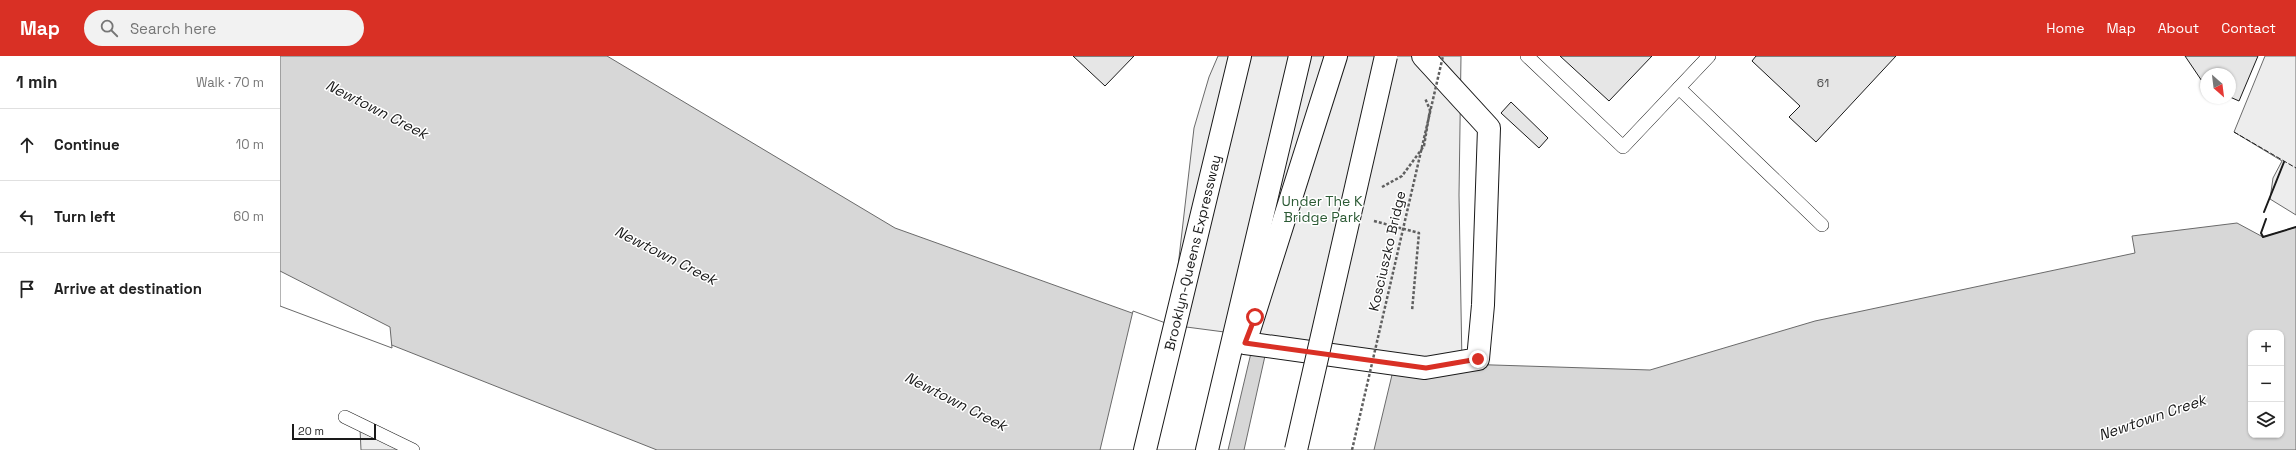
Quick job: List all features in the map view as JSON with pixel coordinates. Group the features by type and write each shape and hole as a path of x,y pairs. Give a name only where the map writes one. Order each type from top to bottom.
{"main road":[{"name":"Brooklyn-Queens Expressway","path":"1145,450 1240,56"},
{"path":"1207,450 1300,56"},
{"path":"1336,56 1245,343 1426,368 1478,359 1483,305 1489,128 1423,56"},
{"path":"1296,450 1386,56"}],"lane":[{"path":"1527,56 1623,146 1709,56"},
{"path":"1679,88 1822,225"},
{"path":"344,417 413,450"}],"path":[{"name":"Kosciuszko Bridge","path":"1352,450 1443,56"},
{"path":"1376,190 1402,176 1424,146 1430,110 1424,96"}],"shaded area":[{"name":"Under The K Bridge Park","path":"1218,56 1461,56 1459,195 1462,364 1171,327 1194,128 1209,77"},
{"path":"2265,56 2296,56 2296,215 2270,199 2273,178 2282,161 2234,132"},
{"path":"360,429 403,450 361,450"}],"water":[{"name":"Newtown Creek","path":"280,56 607,56 895,228 1171,327 1462,364 1650,370 1815,321 2135,253 2132,236 2237,223 2263,237 2296,227 2296,450 657,450 384,342 280,304"}],"pier":[{"path":"280,271 390,327 392,348 280,306"},
{"path":"1133,311 1171,325 1255,336 1228,450 1100,450"},
{"path":"1269,338 1397,354 1374,450 1244,450"}],"building":[{"path":"1073,56 1134,56 1105,86"},
{"path":"1560,56 1652,56 1609,101"},
{"path":"1756,56 1896,56 1816,142 1789,117 1800,106 1752,61"},
{"path":"2185,56 2258,56 2239,101 2236,100 2236,68 2200,68 2200,78"},
{"path":"1511,102 1548,138 1539,148 1501,113"}],"fence":[{"path":"2234,132 2296,168"}],"wall":[{"path":"2264,212 2284,162"},
{"path":"2266,219 2261,233 2263,237 2296,227"}],"route":[{"path":"1255,317 1245,343 1426,368 1478,359"}]}
